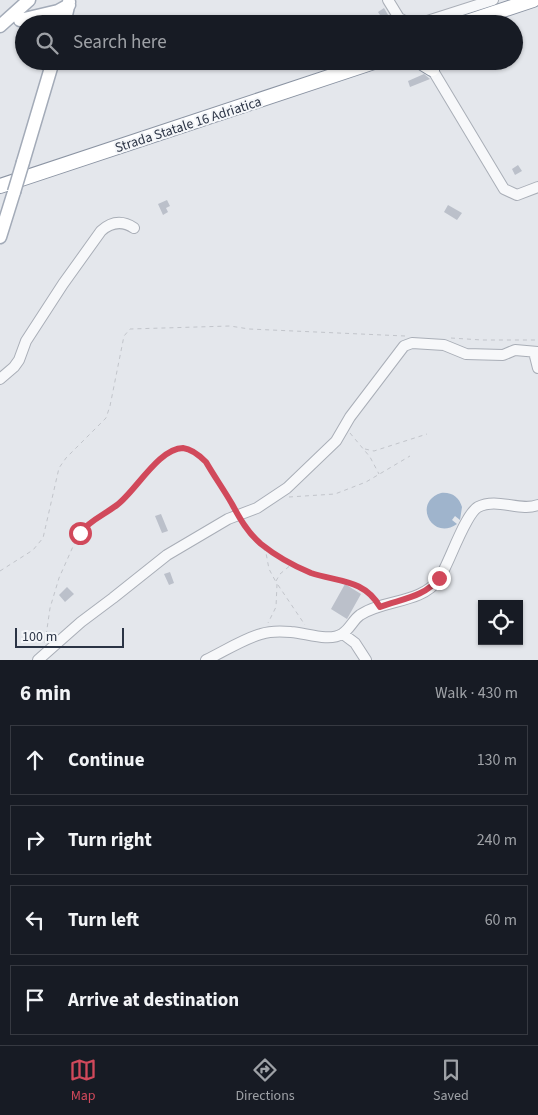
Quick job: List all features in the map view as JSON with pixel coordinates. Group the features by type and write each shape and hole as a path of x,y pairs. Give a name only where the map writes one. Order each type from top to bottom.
{"highway":[{"path":"488,15 533,0"},
{"path":"517,15 538,8"},
{"name":"Strada Statale 16 Adriatica","path":"0,176 321,70"},
{"name":"Strada Statale 16 Adriatica","path":"0,186 350,70"}],"main road":[{"path":"0,26 29,0 34,0"},
{"path":"45,15 58,11 65,2"},
{"path":"64,15 65,2"},
{"path":"0,26 15,23"},
{"path":"0,237 50,70"}],"street":[{"path":"388,0 397,15"},
{"path":"446,15 493,0"},
{"path":"436,70 504,190 517,195 538,187"},
{"path":"0,379 19,360 26,341 101,231 108,225 117,223 130,225 134,228"},
{"path":"43,658 82,622 167,555 228,519 257,508 287,488 329,449 350,416 404,346 412,343 444,345 466,354 504,355 514,350 536,352 538,368"},
{"path":"206,660 259,634 291,632 313,634 329,639 343,634 360,615 406,600 433,586 446,566 476,508 486,504 538,505"},
{"path":"343,634 355,643 366,660"}],"path":[{"path":"0,571 33,550 43,538 59,468 66,458 106,418 124,336 130,328 230,326 407,336"},
{"path":"444,337 482,340 538,340"},
{"path":"343,429 351,433 365,449 379,474"},
{"path":"365,449 374,451 427,434"},
{"path":"43,658 50,608 59,578 86,524 117,505 164,456 184,448 199,455 206,462 244,527 261,544 292,564 309,572 362,587 375,598 380,607"},
{"path":"271,500 335,494 366,482 410,456"},
{"path":"261,544 266,553 269,569 277,584 313,634"},
{"path":"276,582 280,574 292,564"},
{"path":"259,634 272,617 276,607 277,584"}],"water":[{"path":"441,493 448,493 454,496 459,500 462,507 460,520 455,516 452,520 457,524 448,528 440,528 433,524 427,512 428,504 432,498"}],"building":[{"path":"384,8 388,15 380,15 378,12"},
{"path":"424,74 430,79 410,87 408,81"},
{"path":"518,165 522,171 515,175 512,169"},
{"path":"167,200 170,206 166,208 168,212 163,215 158,204"},
{"path":"448,205 462,213 457,220 444,212"},
{"path":"161,514 168,531 162,533 155,516"},
{"path":"170,572 174,583 169,585 164,574"},
{"path":"345,584 361,594 347,619 331,609"},
{"path":"67,587 74,594 65,602 59,595"}],"route":[{"path":"80,533 86,524 117,505 164,456 184,448 199,455 206,462 244,527 261,544 282,559 309,572 362,587 370,592 380,607 406,600 433,586 439,578"}]}
